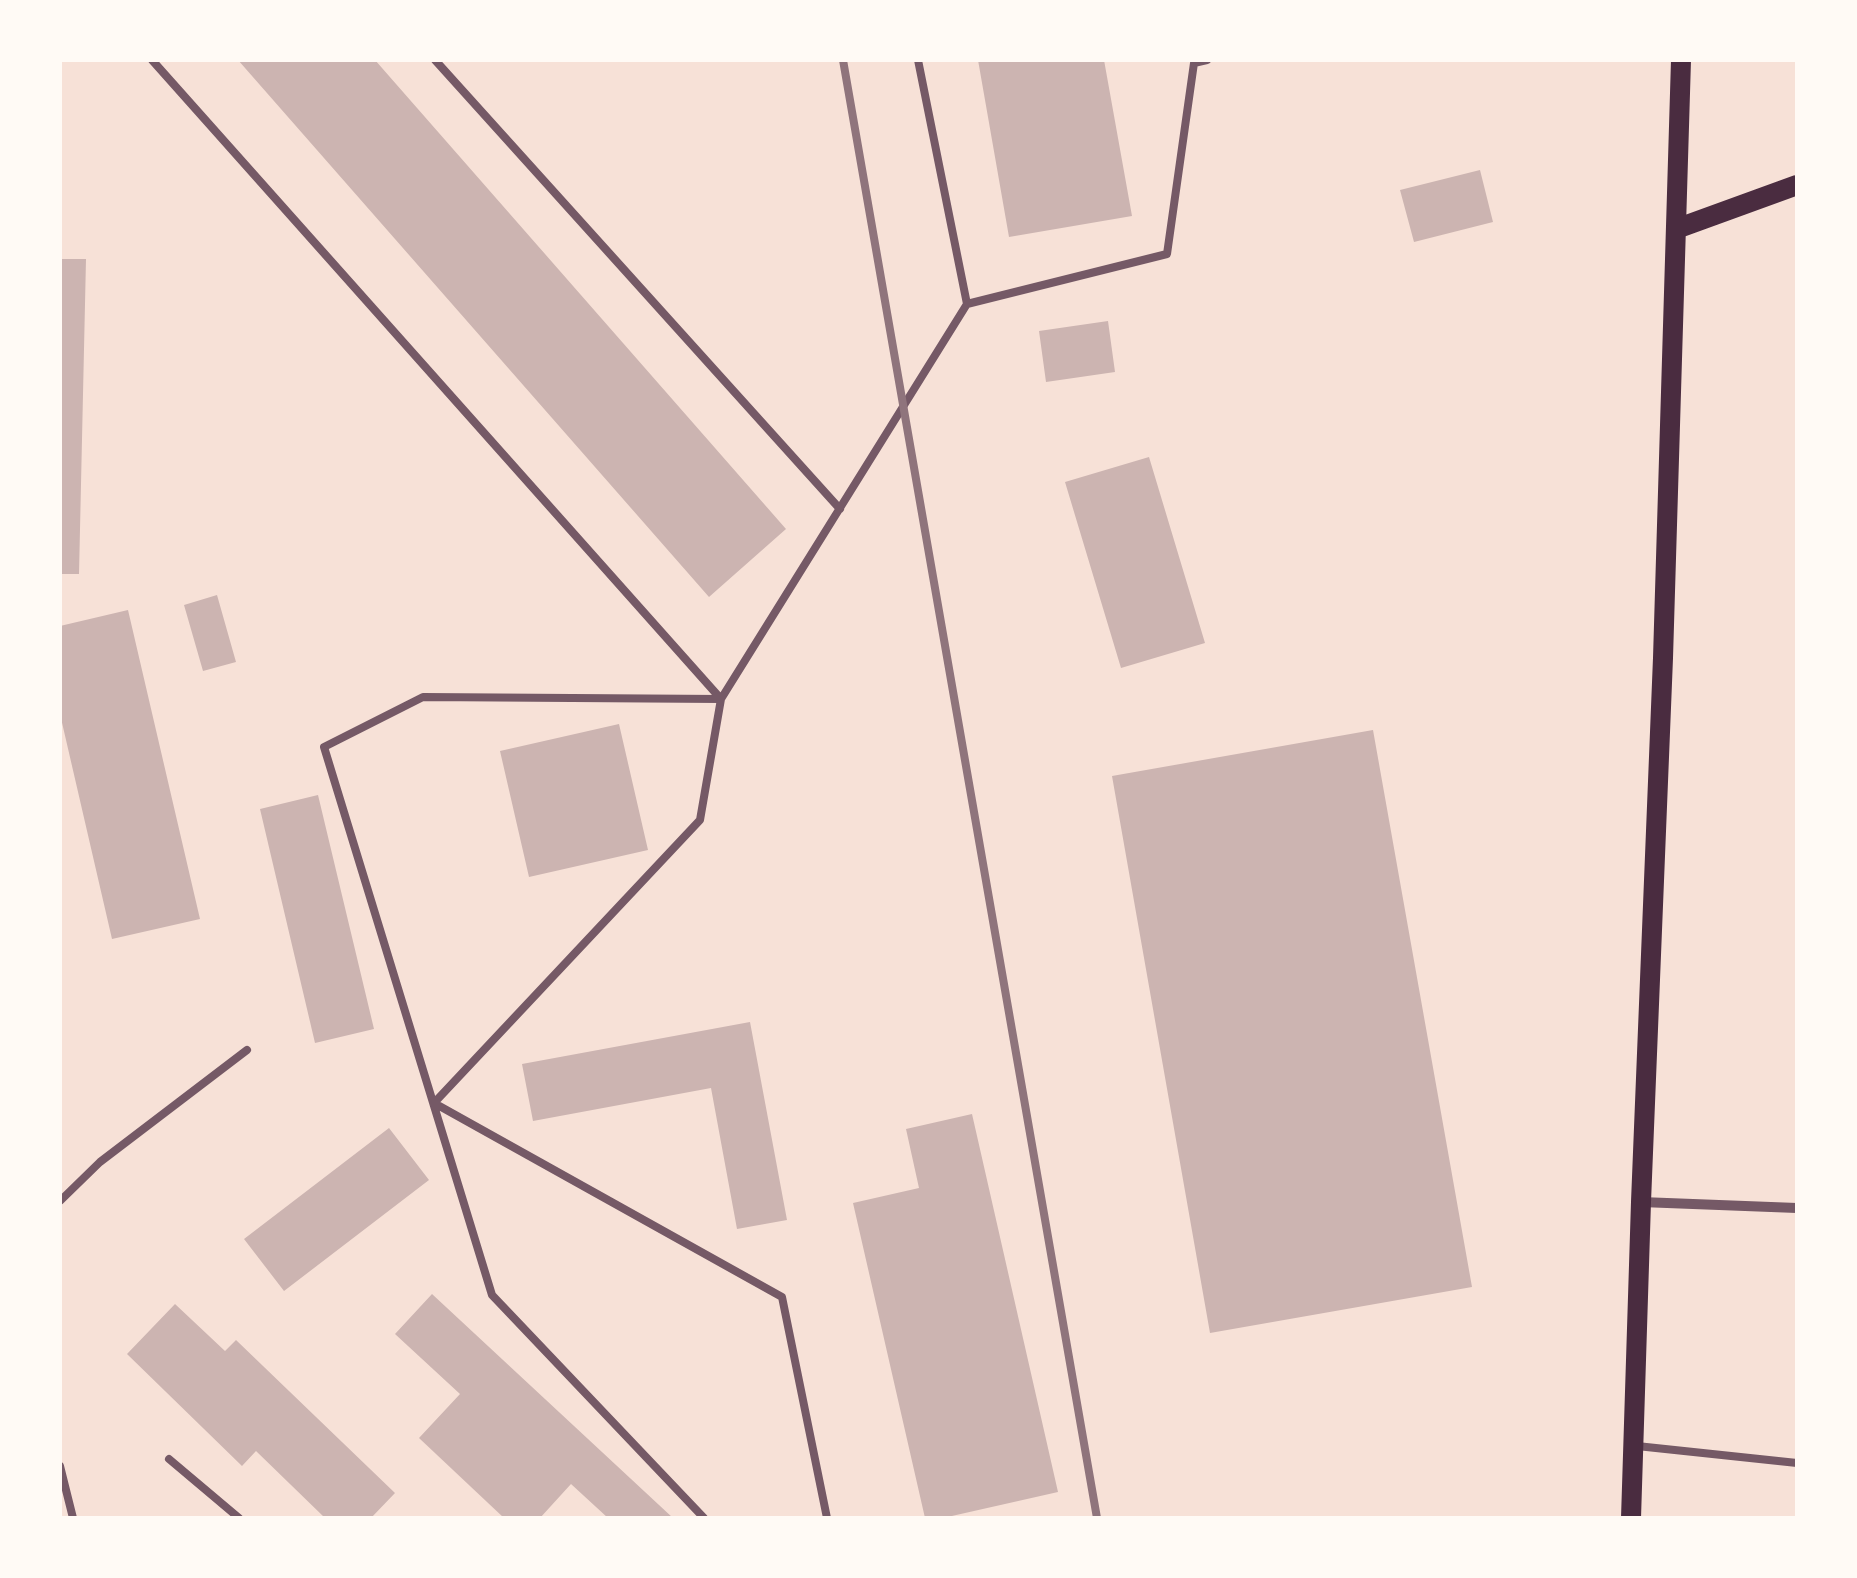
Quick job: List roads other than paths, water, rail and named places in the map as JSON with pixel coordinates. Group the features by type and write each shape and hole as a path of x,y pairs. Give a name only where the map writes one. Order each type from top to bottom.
{"main road":[{"path":"1632,1518 1680,60"},
{"path":"1676,229 1797,185"}],"street":[{"path":"1641,1202 1797,1208"}],"lane":[{"path":"152,60 722,699"},
{"path":"434,60 840,509"},
{"path":"434,1104 700,820 722,699 967,304 918,60"},
{"path":"967,304 1167,254 1194,64 1207,60"},
{"path":"704,1518 492,1295 324,747 423,697 722,699"},
{"path":"60,1200 100,1162 247,1050"},
{"path":"434,1104 782,1296 827,1518"},
{"path":"1634,1446 1797,1463"},
{"path":"169,1459 239,1518"},
{"path":"60,1466 74,1518"}],"railway":[{"path":"843,60 1097,1518"}]}
